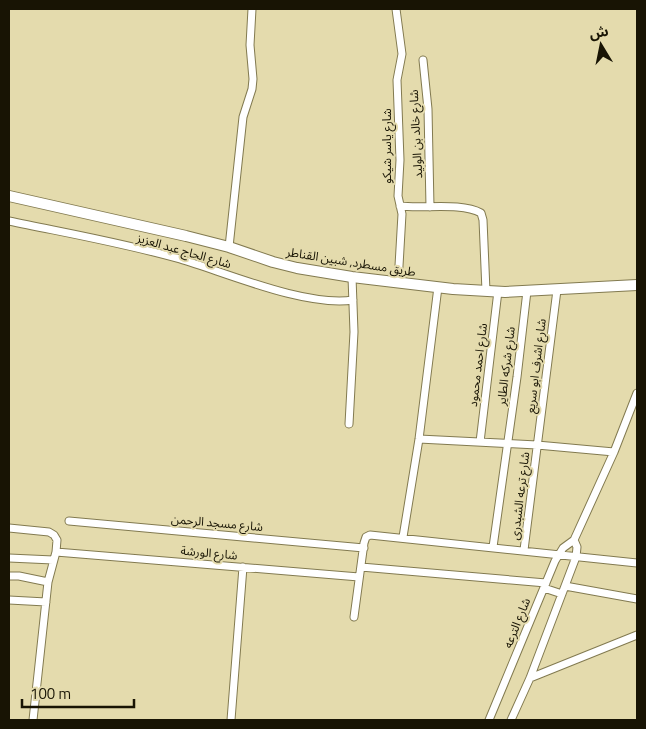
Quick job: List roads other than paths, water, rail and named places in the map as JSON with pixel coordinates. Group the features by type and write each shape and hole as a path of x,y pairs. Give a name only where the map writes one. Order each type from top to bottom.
{"main road":[{"name":"طريق مسطرد, شبين القناطر","path":"9,196 228,247 289,266 352,280 486,291 557,290 637,285"}],"street":[{"path":"228,247 244,117 252,89 250,45 252,9"},
{"name":"شارع ياسر شيكو","path":"396,9 402,54 397,80 400,160 398,196 402,214 398,283"},
{"name":"شارع خالد بن الوليد","path":"423,60 428,109 430,207"},
{"path":"400,206 452,207 474,210 481,214 483,220 486,291"},
{"name":"شارع الحاج عبد العزيز","path":"9,221 154,252 292,294 335,301 353,297"},
{"path":"349,424 354,332 352,280"},
{"path":"403,537 419,439 438,287"},
{"name":"شارع اشرف ابو سريع","path":"537,445 557,290"},
{"name":"شارع احمد محمود","path":"480,442 498,291"},
{"name":"شارع شركه الطاير","path":"493,547 527,291"},
{"name":"شارع الترعه","path":"488,720 559,554 563,548 574,540 614,452 637,393"},
{"path":"419,439 508,443 614,452"},
{"name":"شارع ترعه الشبدرى","path":"524,550 537,445"},
{"name":"شارع مسجد الرحمن","path":"69,520 364,548"},
{"path":"9,528 50,532 57,540 56,552 48,582 33,720"},
{"path":"354,617 366,537 370,535 637,563"},
{"path":"511,720 530,678 576,557 577,547 574,540"},
{"name":"شارع الورشة","path":"56,552 359,578"},
{"path":"9,558 53,560"},
{"path":"231,720 243,567"},
{"path":"361,567 545,586 562,594"},
{"path":"9,576 19,576 48,582"},
{"path":"565,586 637,600"},
{"path":"9,600 46,602"},
{"path":"530,678 637,635"}]}
